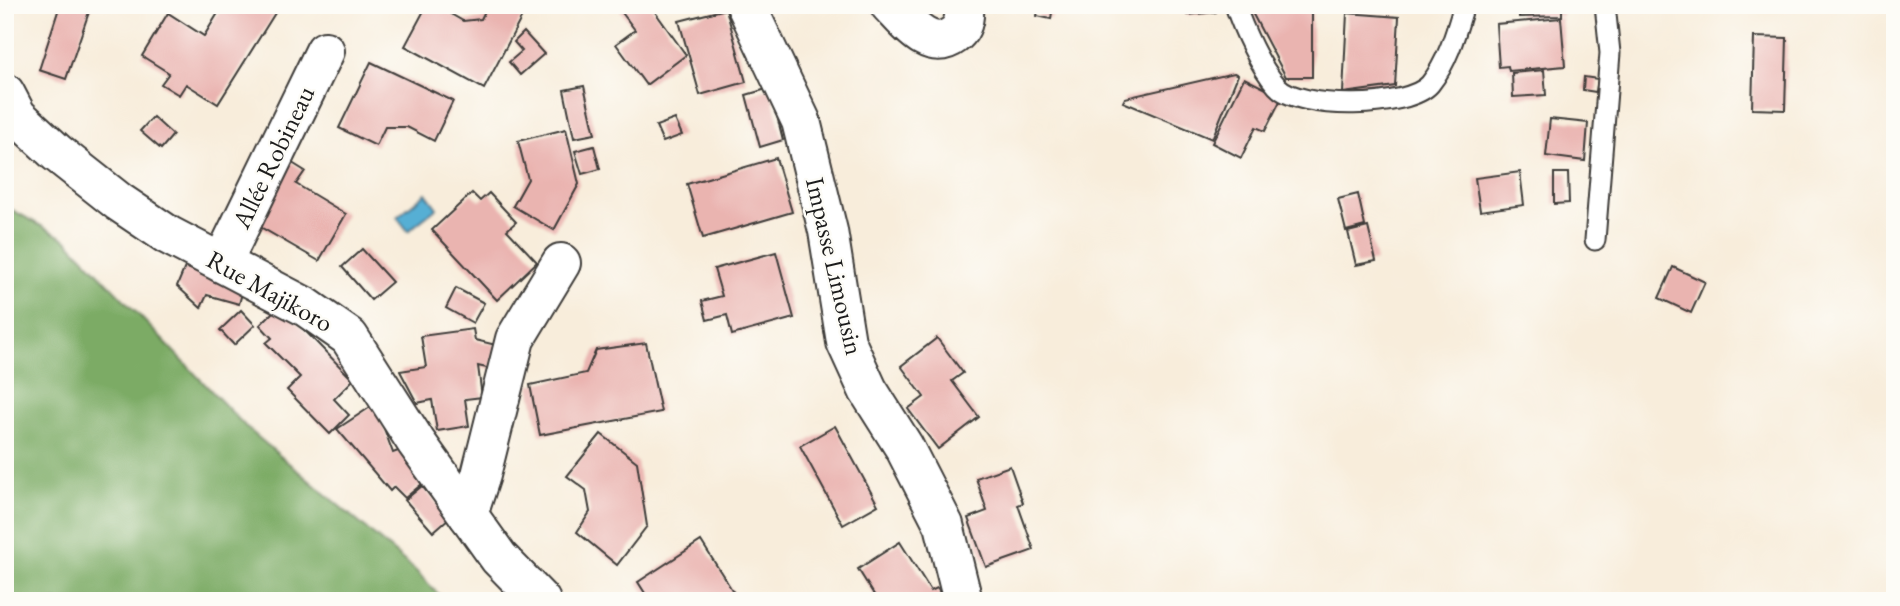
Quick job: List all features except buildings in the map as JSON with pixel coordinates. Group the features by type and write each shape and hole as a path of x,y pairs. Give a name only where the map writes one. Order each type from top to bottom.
{"street":[{"name":"Impasse Limousin","path":"746,5 801,121 828,231 846,342 868,390 904,447 944,525 963,601"},
{"path":"890,5 917,32 935,41 955,35 965,16 964,5"},
{"name":"Allée Robineau","path":"222,263 325,51"},
{"name":"Rue Majikoro","path":"5,93 17,116 57,153 118,202 168,235 306,307 349,337 416,442 499,558 541,601"},
{"path":"468,515 481,475 515,339 561,263"}],"lane":[{"path":"1235,5 1259,57 1278,87 1291,96 1327,102 1374,103 1409,97 1429,86 1445,60 1464,5"},
{"path":"1595,240 1610,53 1605,5"}],"green space":[{"path":"5,206 67,240 246,427 415,570 445,601 5,601"}],"water":[{"path":"426,193 437,208 408,231 397,217"}]}
